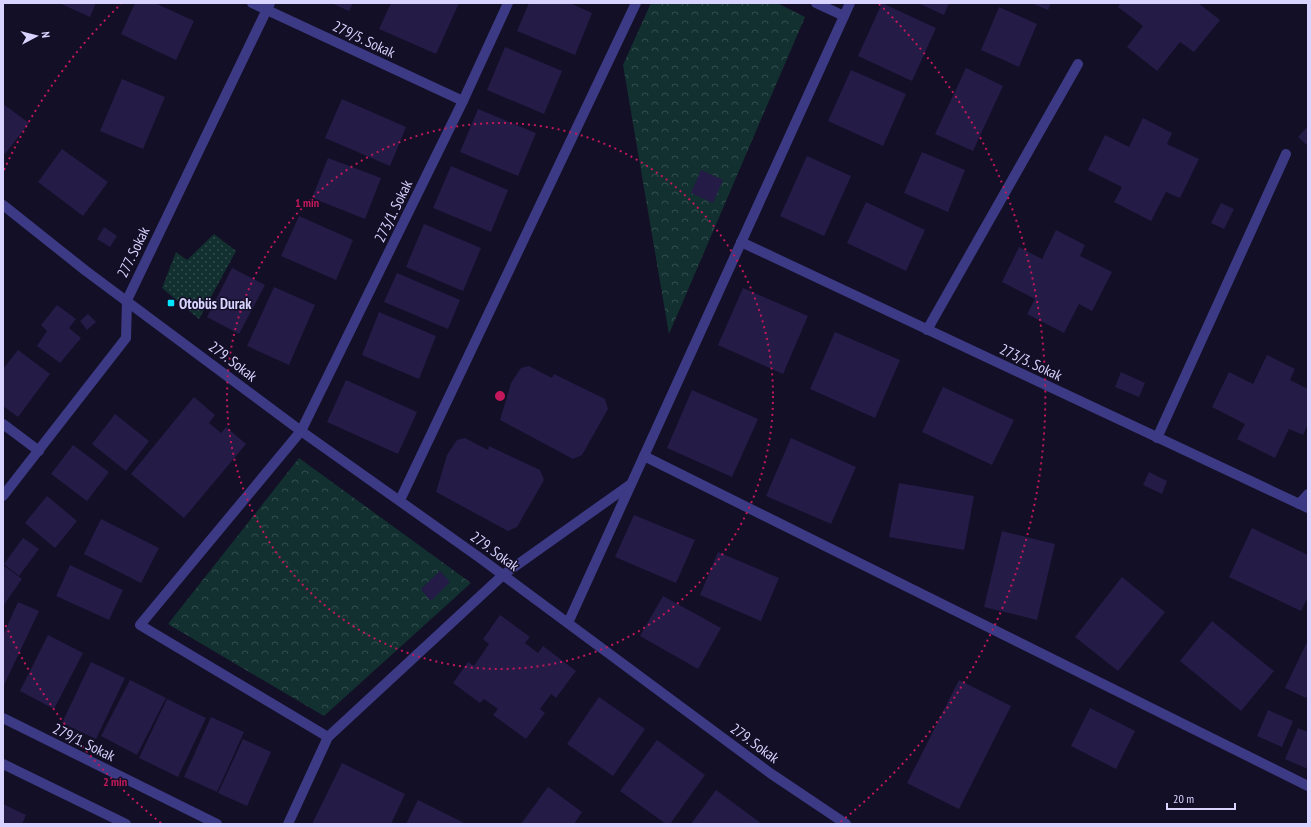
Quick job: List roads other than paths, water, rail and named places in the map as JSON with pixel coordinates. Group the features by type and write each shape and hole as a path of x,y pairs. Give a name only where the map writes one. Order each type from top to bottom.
{"street":[{"name":"279/5. Sokak","path":"252,3 269,7 463,101"},
{"name":"273/1. Sokak","path":"328,737 140,625 301,431 463,101 508,3"},
{"path":"400,500 636,3"},
{"path":"816,3 844,16"},
{"path":"568,623 850,3"},
{"name":"277. Sokak","path":"3,496 126,338 127,300 269,7"},
{"path":"927,330 1078,64"},
{"path":"1157,438 1286,154"},
{"name":"279. Sokak","path":"3,205 86,271 127,300 301,431 400,500 503,575 770,773 846,824"},
{"name":"273/3. Sokak","path":"741,242 1304,506"},
{"path":"3,424 39,451"},
{"path":"644,456 1308,786"},
{"path":"288,824 328,737 503,575 631,484"},
{"path":"1304,506 1308,494"},
{"name":"279/1. Sokak","path":"3,718 217,824"},
{"path":"3,764 126,824"}],"place":[{"name":"Otobüs Durak","path":"171,303"}]}
